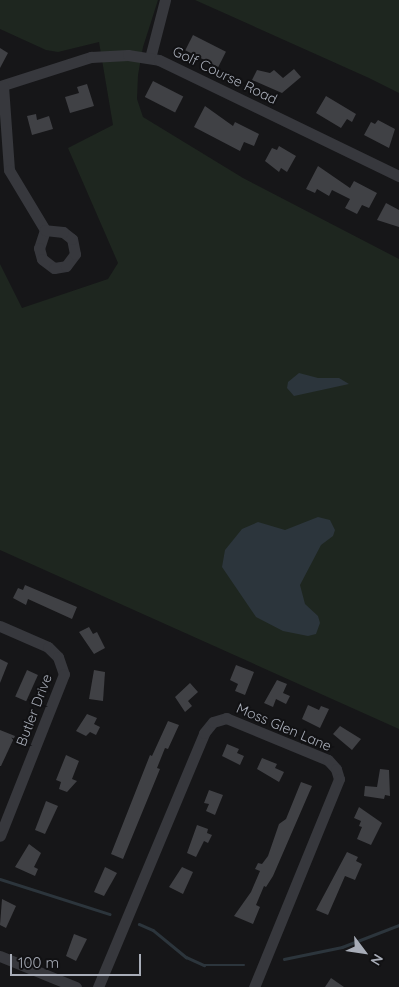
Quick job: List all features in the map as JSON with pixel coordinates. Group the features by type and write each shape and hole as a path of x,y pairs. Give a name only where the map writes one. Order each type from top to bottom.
{"street":[{"path":"150,58 165,0"},
{"name":"Golf Course Road","path":"2,86 91,58 115,55 150,58 183,70 399,176"},
{"path":"2,86 9,170 45,230"},
{"name":"Butler Drive","path":"0,626 48,647 58,657 64,674 0,836"},
{"name":"Moss Glen Lane","path":"98,987 204,733 213,722 226,718 328,760 336,769 339,779 254,987"},
{"path":"0,803 12,808"},
{"path":"0,956 76,987"}],"shaded area":[{"path":"0,0 158,0 143,47 138,75 137,99 143,117 243,178 399,259 399,729 0,550 0,264 22,308 108,279 118,263 68,148 113,125 99,42 58,52 46,50 0,29"},
{"path":"195,0 399,0 399,93 369,78"},
{"path":"299,373 318,378 339,378 349,384 294,396 287,388 288,382"},
{"path":"318,517 330,520 335,530 333,536 321,545 300,585 305,604 318,616 320,623 316,634 308,636 283,631 256,617 222,567 225,550 242,529 258,522 285,530"}],"building":[{"path":"193,35 226,52 218,67 185,50"},
{"path":"0,48 8,53 0,68"},
{"path":"294,69 301,77 282,93 252,80 257,70 270,73 274,70 283,78"},
{"path":"153,81 183,96 175,112 145,97"},
{"path":"87,84 94,106 70,113 65,97 79,93 77,87"},
{"path":"326,96 356,114 352,122 347,119 341,128 316,113"},
{"path":"205,106 233,126 235,122 259,134 254,146 244,142 240,151 194,127"},
{"path":"36,114 37,120 49,116 53,129 32,135 27,116"},
{"path":"378,120 395,129 389,148 364,135 371,122 375,124"},
{"path":"279,146 296,156 287,172 281,168 279,172 265,161 272,148 277,150"},
{"path":"318,166 350,188 354,181 377,193 369,208 362,205 357,214 345,208 350,199 332,190 329,196 317,189 315,193 306,189"},
{"path":"386,203 399,210 399,227 377,220"},
{"path":"25,585 77,607 72,619 28,599 26,605 13,598 18,588 23,590"},
{"path":"89,627 93,634 97,632 105,648 94,654 79,632"},
{"path":"0,659 8,663 0,683"},
{"path":"236,665 254,672 245,695 235,691 238,684 230,680"},
{"path":"27,670 38,675 26,701 15,696"},
{"path":"94,670 105,672 103,701 89,699"},
{"path":"277,680 287,684 283,693 290,696 286,704 276,699 273,707 264,703"},
{"path":"190,683 198,692 188,701 192,706 185,712 175,697"},
{"path":"308,705 319,710 321,706 329,709 320,728 302,719"},
{"path":"87,714 97,718 94,724 100,727 96,735 90,732 86,736 76,731"},
{"path":"168,721 179,725 168,749 165,748 157,768 160,769 123,859 111,854 150,755 152,756"},
{"path":"340,726 361,739 352,750 333,734"},
{"path":"0,730 15,736 1,766 0,766"},
{"path":"227,744 239,749 237,753 244,756 240,765 222,756"},
{"path":"66,755 79,761 72,779 77,781 67,792 59,789 61,782 56,780"},
{"path":"262,758 277,764 275,768 284,772 279,782 257,769"},
{"path":"380,769 389,770 390,796 385,795 384,799 364,796 365,786 377,787"},
{"path":"301,782 312,786 273,876 266,887 264,886 256,905 260,907 253,924 234,916 251,892 260,871 255,869 258,863 262,864 268,856 279,824 286,819"},
{"path":"209,790 223,795 215,815 206,811 209,804 204,803"},
{"path":"46,801 58,806 45,834 35,830"},
{"path":"359,807 382,823 371,845 357,839 362,827 359,826 361,821 354,818"},
{"path":"197,825 208,829 207,833 212,835 208,843 204,841 196,857 187,853"},
{"path":"29,844 41,853 34,867 38,869 35,876 15,867"},
{"path":"347,852 358,857 356,861 362,864 355,880 345,876 328,915 316,910"},
{"path":"105,867 117,873 104,896 94,892"},
{"path":"182,867 193,872 183,894 169,887"},
{"path":"2,899 16,906 6,928 0,925"},
{"path":"74,934 87,939 76,961 66,956"},
{"path":"331,978 344,987 325,987"}],"waterway":[{"path":"0,879 110,914"},
{"path":"139,924 153,930 186,957 204,965 244,965"},
{"path":"284,959 342,947 399,925"}]}
